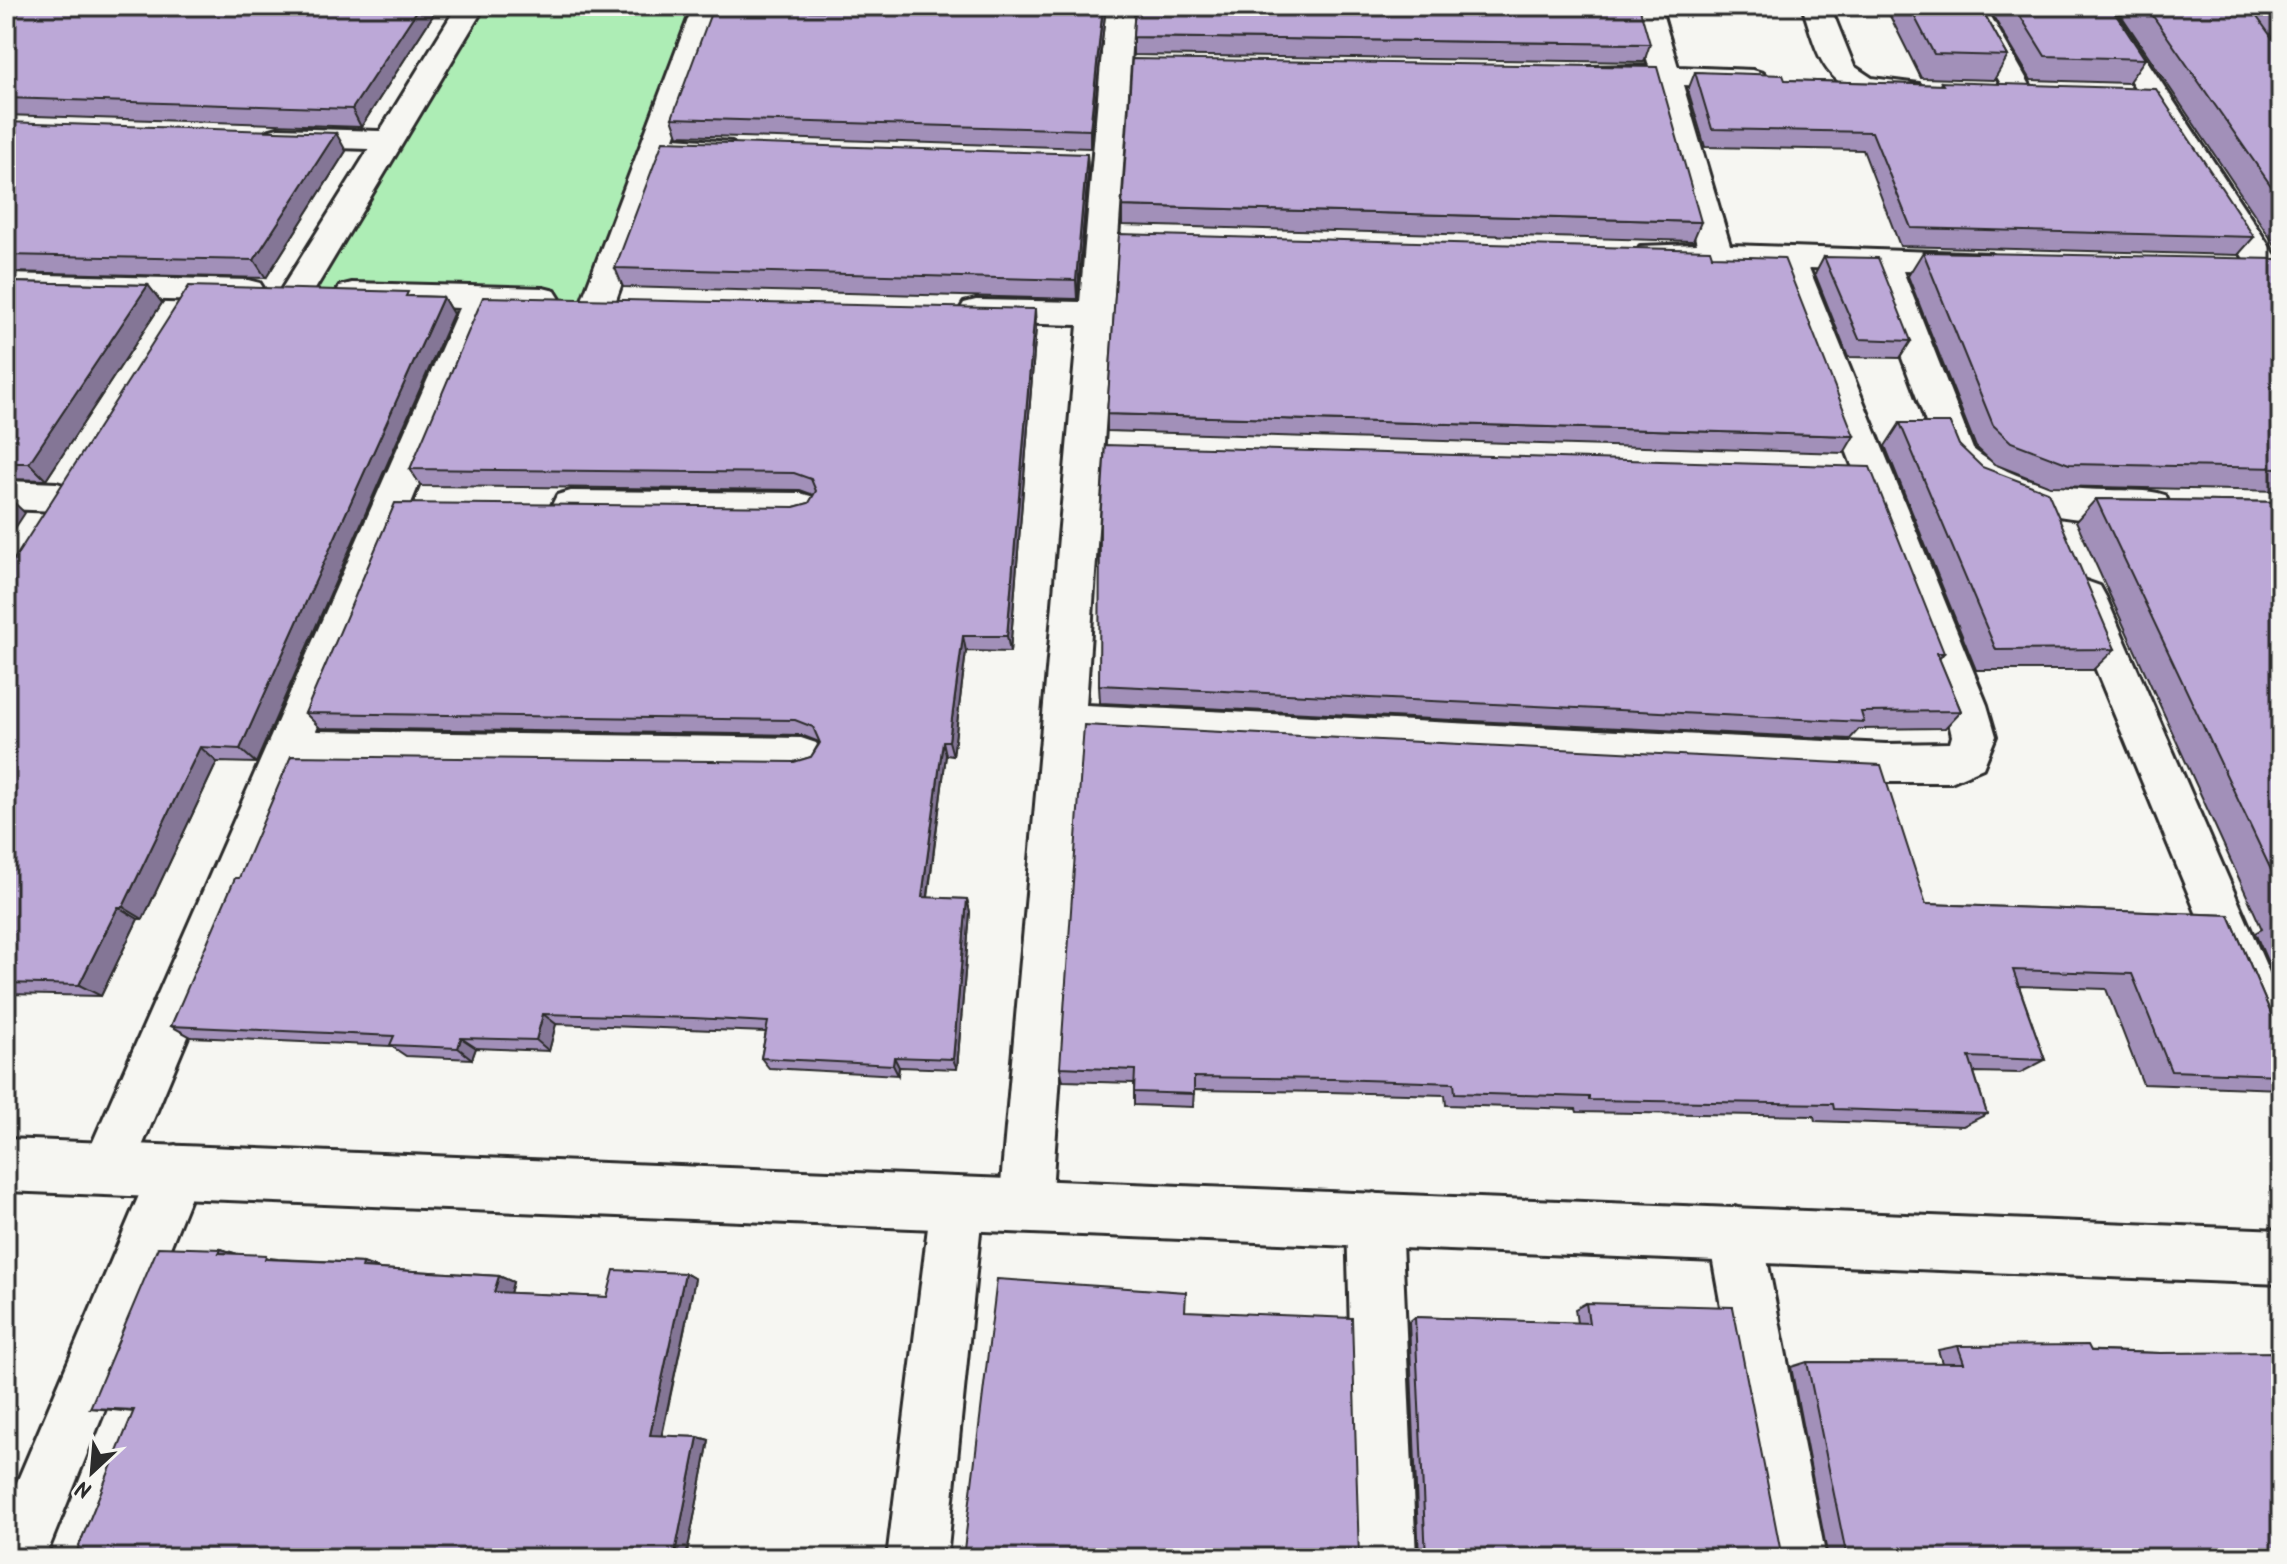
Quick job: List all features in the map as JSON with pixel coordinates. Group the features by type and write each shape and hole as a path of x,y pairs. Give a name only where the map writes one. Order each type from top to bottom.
{"street":[{"path":"296,293 470,6"},
{"path":"1025,1206 1063,722 1101,448 1096,314 1117,238 1092,160 1131,66 1120,6"},
{"path":"1646,6 1717,255"},
{"path":"1816,6 1840,71 1852,83 1869,89"},
{"path":"1971,6 2019,92"},
{"path":"2097,6 2140,95 2267,275"},
{"path":"6,285 614,301 655,147 715,12"},
{"path":"1571,72 1776,80"},
{"path":"1822,85 1944,91"},
{"path":"1989,92 2049,93"},
{"path":"244,136 387,140"},
{"path":"655,147 749,150"},
{"path":"1622,252 2006,263"},
{"path":"1063,722 1886,763 1951,763 1968,755 1974,736 1966,705 1856,469 1788,257"},
{"path":"1882,259 1957,456 1979,477 2046,503 2187,506"},
{"path":"166,329 191,290"},
{"path":"107,1169 287,749 407,504 480,298"},
{"path":"940,310 1096,314"},
{"path":"6,495 66,484 35,532"},
{"path":"2046,503 2281,1058"},
{"path":"533,505 800,507"},
{"path":"287,749 801,756"},
{"path":"6,1165 2281,1257"},
{"path":"15,1558 175,1171"},
{"path":"917,1558 957,1203"},
{"path":"1374,1220 1386,1558"},
{"path":"1735,1234 1796,1558"}],"green space":[{"path":"472,6 707,6 599,300 296,293"}],"building":[{"path":"6,6 420,6 352,109 6,98"},
{"path":"916,6 1103,6 1090,130 672,118 712,10 901,12"},
{"path":"1135,6 1639,6 1650,44 1133,37"},
{"path":"1909,6 1980,6 2008,56 1934,54"},
{"path":"2014,6 2110,6 2145,59 2045,56"},
{"path":"2146,6 2249,6 2281,50 2281,200"},
{"path":"1132,59 1657,67 1701,222 1122,206"},
{"path":"1695,72 1783,75 1785,80 2156,89 2254,237 1911,228 1872,132 1712,129"},
{"path":"6,122 336,133 254,260 6,255"},
{"path":"663,141 1087,154 1076,280 615,268"},
{"path":"1119,234 1710,250 1712,256 1784,258 1854,436 1107,414"},
{"path":"1923,252 2277,259 2281,265 2281,468 2069,464 2011,442 1993,425"},
{"path":"1824,257 1878,258 1911,341 1859,339"},
{"path":"6,282 148,285 29,463 6,463"},
{"path":"189,286 408,292 406,296 443,297 240,749 200,747 123,907 118,907 79,985 6,983 6,572"},
{"path":"483,297 1035,309 1007,636 963,636 949,741 943,741 922,897 967,899 953,1059 894,1057 893,1065 761,1058 768,1022 694,1018 543,1014 536,1040 461,1038 458,1048 390,1045 394,1036 171,1026 291,756 794,762 811,757 820,743 813,727 795,720 305,713 395,503 794,507 809,503 816,491 811,479 794,473 410,469"},
{"path":"1900,423 1950,423 1959,445 1982,467 2048,492 2115,649 1996,650"},
{"path":"1105,445 1870,467 1944,653 1937,653 1961,711 1861,712 1864,722 1099,685 1100,523"},
{"path":"2096,499 2281,502 2281,891"},
{"path":"1084,725 1881,765 1926,904 2229,915 2281,1037 2281,1075 2171,1071 2132,974 2013,970 2045,1060 1969,1057 1987,1114 1834,1109 1833,1104 1589,1100 1589,1097 1455,1093 1454,1083 1333,1079 1194,1077 1194,1094 1134,1092 1135,1070 1060,1067"},
{"path":"158,1247 221,1249 219,1253 266,1255 265,1259 363,1263 362,1268 499,1276 494,1292 607,1297 614,1270 685,1273 650,1435 698,1437 674,1558 74,1558 134,1410 90,1408"},
{"path":"997,1279 1186,1292 1185,1311 1352,1318 1359,1558 963,1558"},
{"path":"1586,1303 1733,1307 1782,1558 1426,1558 1415,1317 1589,1323"},
{"path":"2088,1345 2091,1351 2281,1352 2281,1558 1847,1558 1807,1362 1964,1363 1958,1346"}]}
